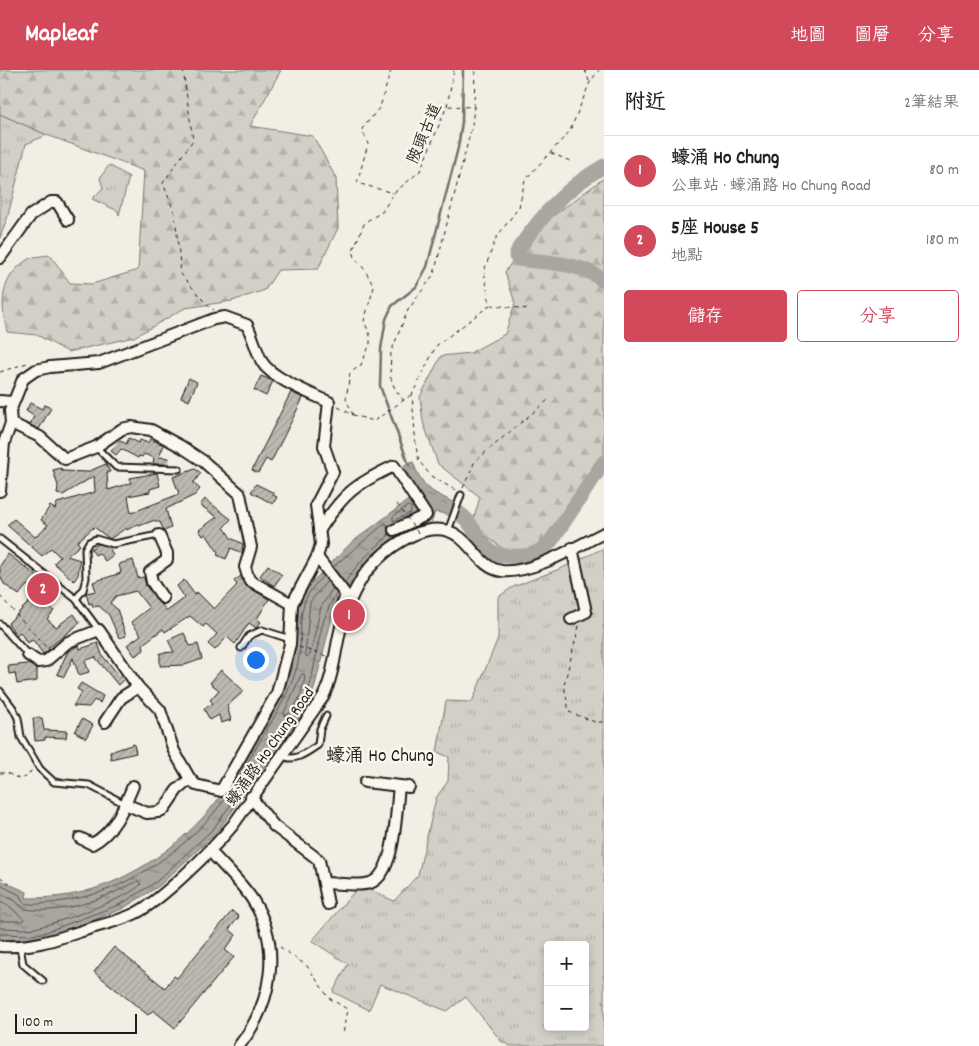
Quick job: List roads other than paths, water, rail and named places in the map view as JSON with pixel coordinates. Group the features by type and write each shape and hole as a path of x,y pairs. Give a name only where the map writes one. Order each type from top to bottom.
{"street":[{"path":"0,258 31,215 51,202 57,202 68,220"},
{"path":"0,491 4,443 11,423 12,402 23,379 36,370 99,363 214,319 226,317 247,325 262,362 267,368 297,387 329,402 324,446 333,472 316,505 321,544 320,560 292,604 290,642 277,693 221,791 196,785 190,779 174,751 160,710 138,687 100,630 68,642 46,661 38,662 28,655"},
{"path":"0,400 12,402"},
{"path":"11,423 40,437 65,459 96,447 122,429 131,427 151,430 203,461 240,494 251,547 245,567 249,580 292,604"},
{"path":"319,530 333,508 352,489 394,466 426,515 394,530"},
{"path":"449,527 489,566 503,571 530,567 604,533"},
{"name":"蠔涌路 Ho Chung Road","path":"0,946 20,947 53,941 135,914 159,897 209,850 233,824 323,696 328,687 341,627 351,598 368,570 393,548 418,533 449,527"},
{"path":"159,535 167,552 167,560 150,572 152,582 163,598"},
{"path":"570,618 586,612 572,548"},
{"path":"320,560 346,595 334,626 341,627"},
{"path":"105,722 121,698 138,687"},
{"path":"125,804 147,813 158,812 164,808 177,790 190,779"},
{"path":"324,883 368,884 377,879 390,860 404,786 365,782"},
{"path":"80,838 92,844 99,841 115,822 133,786"},
{"path":"251,797 274,826 319,860 328,904"},
{"path":"209,850 253,900 269,942 271,967 266,996 256,1020 239,1046"}],"lane":[{"path":"96,447 116,466 179,469"},
{"path":"449,527 461,494"},
{"path":"76,600 83,590 86,578 85,549 89,542 96,539 113,544 159,535"},
{"path":"0,539 76,600 100,630"},
{"path":"0,624 28,655"},
{"path":"241,648 249,636 262,630 290,642"},
{"path":"0,691 18,718 21,737 36,764 54,782 89,785 125,804"},
{"path":"282,755 292,759 318,745 320,742 320,729 326,716"},
{"path":"20,947 23,964 43,981"}],"water":[{"path":"413,462 425,485 432,491 455,503 470,519 464,525 446,514 435,512 432,521 410,528 392,539 364,564 335,605 314,689 307,707 217,832 159,886 122,909 48,937 17,941 0,939 0,880 27,892 26,898 69,895 102,886 139,869 157,858 189,832 216,802 231,781 280,696 294,658 299,598 304,590 351,543 411,498 417,509 414,516 425,519 431,517 430,512 412,485 404,465"}],"waterway":[{"path":"409,465 380,386 381,349 386,319 392,306 416,287 427,267 458,148 462,122 463,70"},
{"path":"604,166 578,183 547,212 528,235 516,256 519,259 575,267 585,270 604,281"},
{"path":"452,509 470,524 480,540 494,553 505,556 534,554 545,548 551,541 604,462"}],"place":[{"name":"5座 House 5","path":"43,589"},
{"name":"蠔涌 Ho Chung","path":"349,615"}],"district":[{"name":"蠔涌 Ho Chung","path":"380,754"}]}
